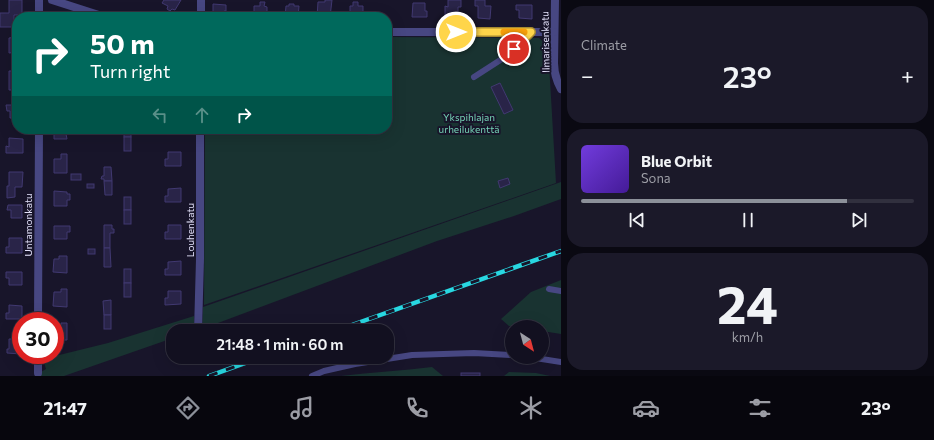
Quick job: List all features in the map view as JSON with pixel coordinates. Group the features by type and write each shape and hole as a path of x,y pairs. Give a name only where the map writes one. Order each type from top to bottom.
{"street":[{"path":"39,0 39,12"},
{"path":"52,0 89,12"},
{"path":"200,12 201,0"},
{"name":"Ilmarisenkatu","path":"555,0 554,68 559,86"},
{"path":"392,32 554,32"},
{"name":"Untamonkatu","path":"38,312 39,134"},
{"name":"Louhenkatu","path":"198,324 200,134"},
{"path":"38,364 38,373"}],"lane":[{"path":"474,77 505,57 531,32"},
{"path":"549,289 561,291"},
{"path":"312,376 324,371 412,355 474,353 505,355"},
{"path":"549,360 561,362"}],"green space":[{"name":"Ykspihlajan urheilukenttä","path":"392,37 539,38 548,46 556,183 204,305 205,134 392,134"},
{"path":"561,182 561,199 437,241 215,324 202,324 203,307"},
{"path":"561,280 561,334 549,332 549,320 505,320 505,322 501,319 531,292"},
{"path":"194,316 194,324 169,324"},
{"path":"166,325 166,340 64,376 41,376 41,372 46,369 44,364 64,364 64,354 108,343"},
{"path":"432,367 443,376 341,376 409,370"},
{"path":"509,372 536,373 550,376 504,376"}],"building":[{"path":"9,0 22,0 22,12 12,12 12,27 0,27 0,13 9,13"},
{"path":"164,0 181,0 175,10 172,9 170,11 167,9 168,6 162,3"},
{"path":"325,0 332,0 331,12 317,12 318,2 325,2"},
{"path":"448,0 461,0 461,7 458,7 458,18 445,18 445,6 448,7"},
{"path":"475,0 485,0 485,6 491,6 490,19 478,18 478,6 475,6"},
{"path":"260,2 265,2 264,6 267,7 267,12 254,12 254,6 260,6"},
{"path":"353,2 358,2 358,6 363,6 363,12 350,12 350,6 353,6"},
{"path":"413,3 425,3 427,17 412,17"},
{"path":"213,4 226,5 226,11 213,12"},
{"path":"289,4 294,4 294,6 299,6 298,12 285,12 286,6 289,6"},
{"path":"516,5 532,5 532,19 519,18 519,10 516,10"},
{"path":"9,38 12,38 12,53 9,53"},
{"path":"9,71 12,71 12,90 9,90"},
{"path":"500,83 513,110 504,114 491,87"},
{"path":"6,105 12,105 12,118 10,118 10,111 7,111"},
{"path":"54,134 66,134 67,139 54,139"},
{"path":"124,134 131,134 131,137 124,137"},
{"path":"124,137 131,137 131,151 124,151"},
{"path":"9,138 23,139 23,153 6,153 6,146 9,147"},
{"path":"168,152 181,152 181,166 165,166 165,159 168,159"},
{"path":"61,154 67,154 67,173 54,173 54,159 61,159"},
{"path":"104,167 111,167 112,181 104,181 104,179 101,179 102,176 104,176"},
{"path":"9,172 23,172 22,187 15,187 15,197 7,198 7,186 9,186"},
{"path":"71,174 81,174 81,180 71,180"},
{"path":"508,178 510,184 500,188 498,181"},
{"path":"104,181 112,181 112,195 105,195"},
{"path":"87,184 94,184 94,188 87,188"},
{"path":"181,188 181,202 165,202 165,196 168,196 168,189"},
{"path":"54,191 67,192 67,194 70,194 70,200 67,200 67,206 54,206"},
{"path":"124,197 131,197 131,210 124,210"},
{"path":"8,205 22,205 22,218 11,218 11,210 7,210"},
{"path":"124,210 131,210 131,224 124,224"},
{"path":"104,225 112,225 112,229 114,229 114,233 110,233 110,248 104,248"},
{"path":"168,225 181,225 181,239 165,239 165,232 168,232"},
{"path":"54,226 70,226 70,232 67,232 67,239 54,239"},
{"path":"9,238 22,238 22,253 6,253 6,247 9,247"},
{"path":"104,248 110,248 111,267 104,267"},
{"path":"88,249 95,249 95,254 88,254"},
{"path":"59,256 67,256 67,273 53,272 54,259 59,259"},
{"path":"181,261 181,275 165,275 165,269 168,269 168,262"},
{"path":"124,269 131,269 131,283 124,283"},
{"path":"6,272 22,272 22,285 9,285 9,278 6,278"},
{"path":"124,283 131,283 131,297 124,297"},
{"path":"61,289 67,289 67,307 53,306 54,292 61,292"},
{"path":"168,291 181,291 181,304 165,305 165,298 168,298"},
{"path":"111,300 111,315 104,315 103,301"},
{"path":"9,305 22,306 22,312 12,312 12,319 6,319 6,313 9,313"},
{"path":"104,315 111,315 111,329 104,329"},
{"path":"64,323 67,323 67,340 64,340"},
{"path":"9,339 12,339 12,353 7,353 7,349 9,349"},
{"path":"461,373 480,373 480,376 461,376"}],"railway":[{"path":"355,324 561,251"},
{"path":"209,376 242,364"}],"slow traffic":[{"path":"504,32 524,32"}],"route":[{"path":"456,32 531,32 514,49"}]}
